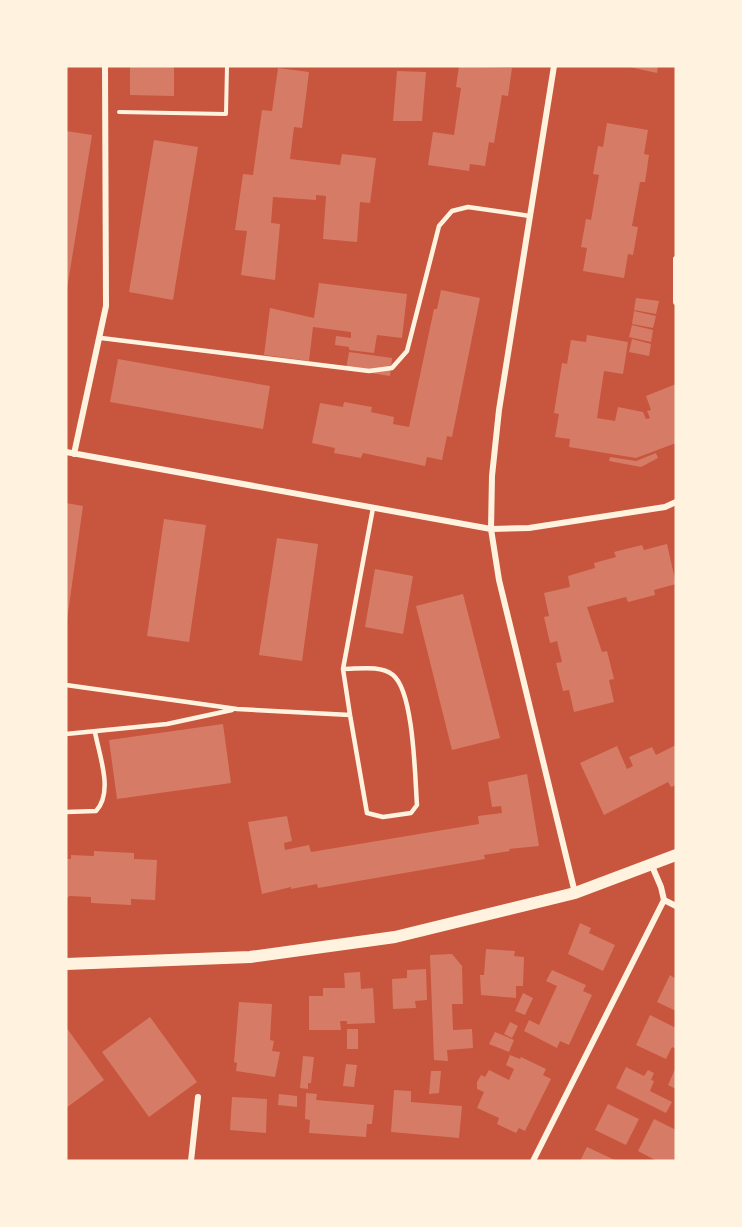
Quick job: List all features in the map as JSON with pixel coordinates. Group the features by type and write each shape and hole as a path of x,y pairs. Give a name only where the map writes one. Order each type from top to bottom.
{"main road":[{"path":"66,964 273,954 395,937 575,893 652,866 676,855"}],"street":[{"path":"74,454 101,339 106,306 105,66"},
{"path":"554,66 499,410 492,476 490,530 499,580 575,893"},
{"path":"676,259 676,302"},
{"path":"66,453 490,530 540,526 665,507 676,502"},
{"path":"533,1161 664,900 662,887 652,866"},
{"path":"664,900 676,906"},
{"path":"191,1161 198,1097"}],"lane":[{"path":"101,339 369,371 392,368 407,351 439,226 452,211 468,207 530,216"},
{"path":"343,669 381,669 395,676 406,703 412,730 417,805 411,813 383,818 368,813 343,669 373,508"},
{"path":"66,684 237,709 350,715"},
{"path":"66,734 166,724 237,709"},
{"path":"66,812 96,811 103,803 105,790 95,732"}],"path":[{"path":"106,112 226,114 228,66"}],"building":[{"path":"130,66 174,66 174,96 130,95"},
{"path":"459,66 512,68 508,96 502,95 494,143 489,142 485,166 470,164 469,171 428,165 433,132 454,135 461,88 456,87"},
{"path":"625,66 658,66 657,73"},
{"path":"278,68 309,72 302,128 294,127 290,159 340,165 342,154 376,158 370,203 360,202 357,242 323,239 326,196 316,195 316,200 273,197 271,223 280,224 275,280 241,275 247,231 235,230 243,174 253,175 262,110 272,111"},
{"path":"397,71 426,72 422,121 393,121"},
{"path":"607,123 648,130 644,154 649,155 645,182 640,182 632,226 638,227 633,255 628,254 624,278 583,271 587,248 581,247 586,219 591,220 599,175 593,174 598,146 603,147"},
{"path":"66,131 92,135 67,289 66,289"},
{"path":"154,140 198,147 173,300 129,292"},
{"path":"319,283 407,294 402,338 377,335 374,353 349,350 349,347 335,345 336,336 351,338 351,332 313,327 309,361 264,355 270,308 314,318"},
{"path":"441,290 480,298 452,437 447,436 442,460 427,457 425,466 363,453 361,458 334,453 335,448 312,443 320,403 343,407 344,402 372,407 371,412 394,417 393,424 409,427 434,309 437,309"},
{"path":"636,298 659,301 656,314 634,310"},
{"path":"634,311 656,316 653,328 632,324"},
{"path":"632,325 653,330 651,342 629,337"},
{"path":"587,335 628,342 623,374 604,371 597,418 615,421 618,407 643,412 646,419 650,418 647,411 651,410 646,396 676,384 676,443 636,458 569,447 570,439 555,437 559,414 554,413 562,363 567,364 571,340 586,342"},
{"path":"632,339 651,344 649,356 629,352"},
{"path":"349,352 392,358 390,376 346,369"},
{"path":"118,359 270,386 263,429 110,402"},
{"path":"656,453 658,458 641,467 609,461 610,457 636,461"},
{"path":"66,503 83,506 67,620 66,620"},
{"path":"164,519 206,525 189,642 147,636"},
{"path":"277,538 318,544 302,661 259,655"},
{"path":"667,544 676,584 654,590 655,595 628,602 626,597 587,607 602,652 607,651 614,679 609,680 614,702 574,712 569,690 563,691 556,663 562,662 557,641 550,643 544,617 549,616 544,593 570,587 568,576 595,568 594,563 616,557 614,552 642,545 644,550"},
{"path":"375,569 413,576 403,634 365,627"},
{"path":"463,594 500,738 452,750 416,606"},
{"path":"223,724 231,783 117,799 109,740"},
{"path":"676,745 676,785 671,787 668,782 604,815 580,763 617,746 627,769 633,766 629,757 652,747 656,755"},
{"path":"527,774 539,846 509,849 510,851 484,855 485,859 318,888 317,884 262,894 248,822 287,816 292,841 284,843 285,850 309,845 311,852 479,824 478,816 502,813 501,806 492,807 488,782"},
{"path":"94,851 134,853 134,859 157,860 155,900 131,899 131,905 91,903 91,897 69,896 66,900 66,859 71,859 71,855 94,856"},
{"path":"580,923 591,928 589,933 615,945 603,971 568,954"},
{"path":"486,949 515,951 514,956 524,957 523,986 516,986 516,998 481,995 480,975 484,975"},
{"path":"452,954 462,966 463,1004 452,1004 453,1030 472,1029 473,1048 447,1050 448,1061 434,1060 430,955"},
{"path":"426,969 427,1000 415,1001 416,1008 393,1009 392,979 407,978 407,970"},
{"path":"552,970 586,985 583,991 592,995 569,1045 560,1041 557,1048 524,1031 529,1020 539,1025 557,986 546,981"},
{"path":"360,972 361,989 373,988 375,1023 347,1024 347,1021 340,1021 341,1030 309,1030 309,996 323,996 323,988 345,988 344,973"},
{"path":"670,975 676,979 676,1011 657,1002"},
{"path":"523,993 533,998 525,1015 515,1011"},
{"path":"239,1002 272,1004 270,1040 274,1041 272,1051 280,1052 275,1077 236,1071 237,1063 234,1062"},
{"path":"650,1015 676,1028 676,1049 672,1047 666,1059 636,1045"},
{"path":"150,1017 197,1082 149,1117 102,1052"},
{"path":"510,1022 518,1026 512,1038 504,1034"},
{"path":"66,1027 104,1080 66,1108"},
{"path":"347,1029 358,1029 358,1049 347,1049"},
{"path":"495,1032 514,1040 509,1052 489,1044"},
{"path":"510,1055 520,1059 521,1057 546,1069 543,1075 551,1079 525,1131 519,1128 516,1133 497,1124 499,1118 477,1108 484,1092 477,1089 477,1082 481,1075 485,1077 489,1070 509,1080 514,1069 506,1065"},
{"path":"303,1056 314,1057 311,1083 308,1083 308,1089 300,1088"},
{"path":"346,1064 357,1065 354,1087 343,1086"},
{"path":"626,1067 644,1076 648,1070 654,1073 650,1091 672,1102 666,1113 616,1088"},
{"path":"676,1067 676,1089 668,1085"},
{"path":"431,1071 441,1071 439,1093 429,1094"},
{"path":"394,1090 411,1091 411,1102 462,1106 459,1138 391,1132"},
{"path":"306,1093 317,1094 316,1100 374,1105 372,1124 367,1124 366,1137 309,1133 310,1120 305,1119"},
{"path":"279,1094 297,1096 297,1107 278,1105"},
{"path":"232,1097 267,1099 266,1133 230,1130"},
{"path":"608,1104 639,1119 626,1145 595,1130"},
{"path":"654,1119 676,1130 676,1161 657,1161 638,1151"},
{"path":"587,1147 617,1161 580,1161"}]}
